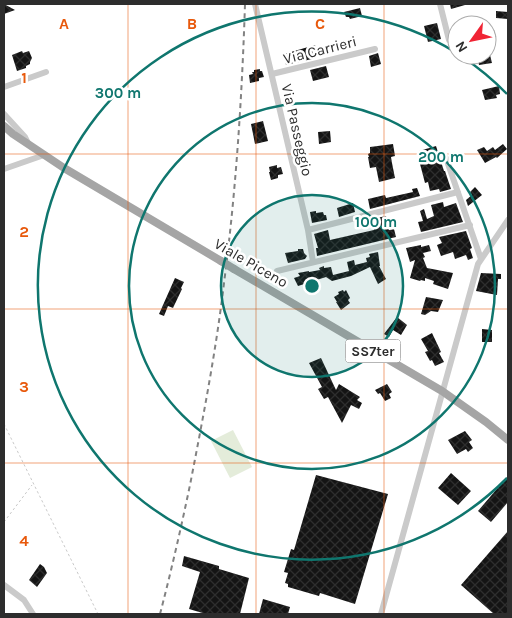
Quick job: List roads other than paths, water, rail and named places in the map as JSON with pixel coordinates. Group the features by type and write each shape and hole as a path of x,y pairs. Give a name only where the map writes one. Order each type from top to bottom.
{"main road":[{"name":"Viale Piceno","path":"4,126 44,155 221,262 442,391 508,440"}],"street":[{"name":"Via Passeggio","path":"255,4 308,230 313,262"},
{"path":"440,4 447,32"},
{"name":"Via Carrieri","path":"272,74 375,49"},
{"path":"4,87 46,72"},
{"path":"4,114 26,137 30,145"},
{"path":"4,169 44,155"},
{"path":"446,158 481,259"},
{"path":"308,230 458,192"},
{"path":"381,614 478,264 508,220"},
{"path":"277,271 470,225"},
{"path":"4,585 24,600 33,614"}],"railway":[{"path":"160,614 190,485 221,308 235,179 245,4"}]}
